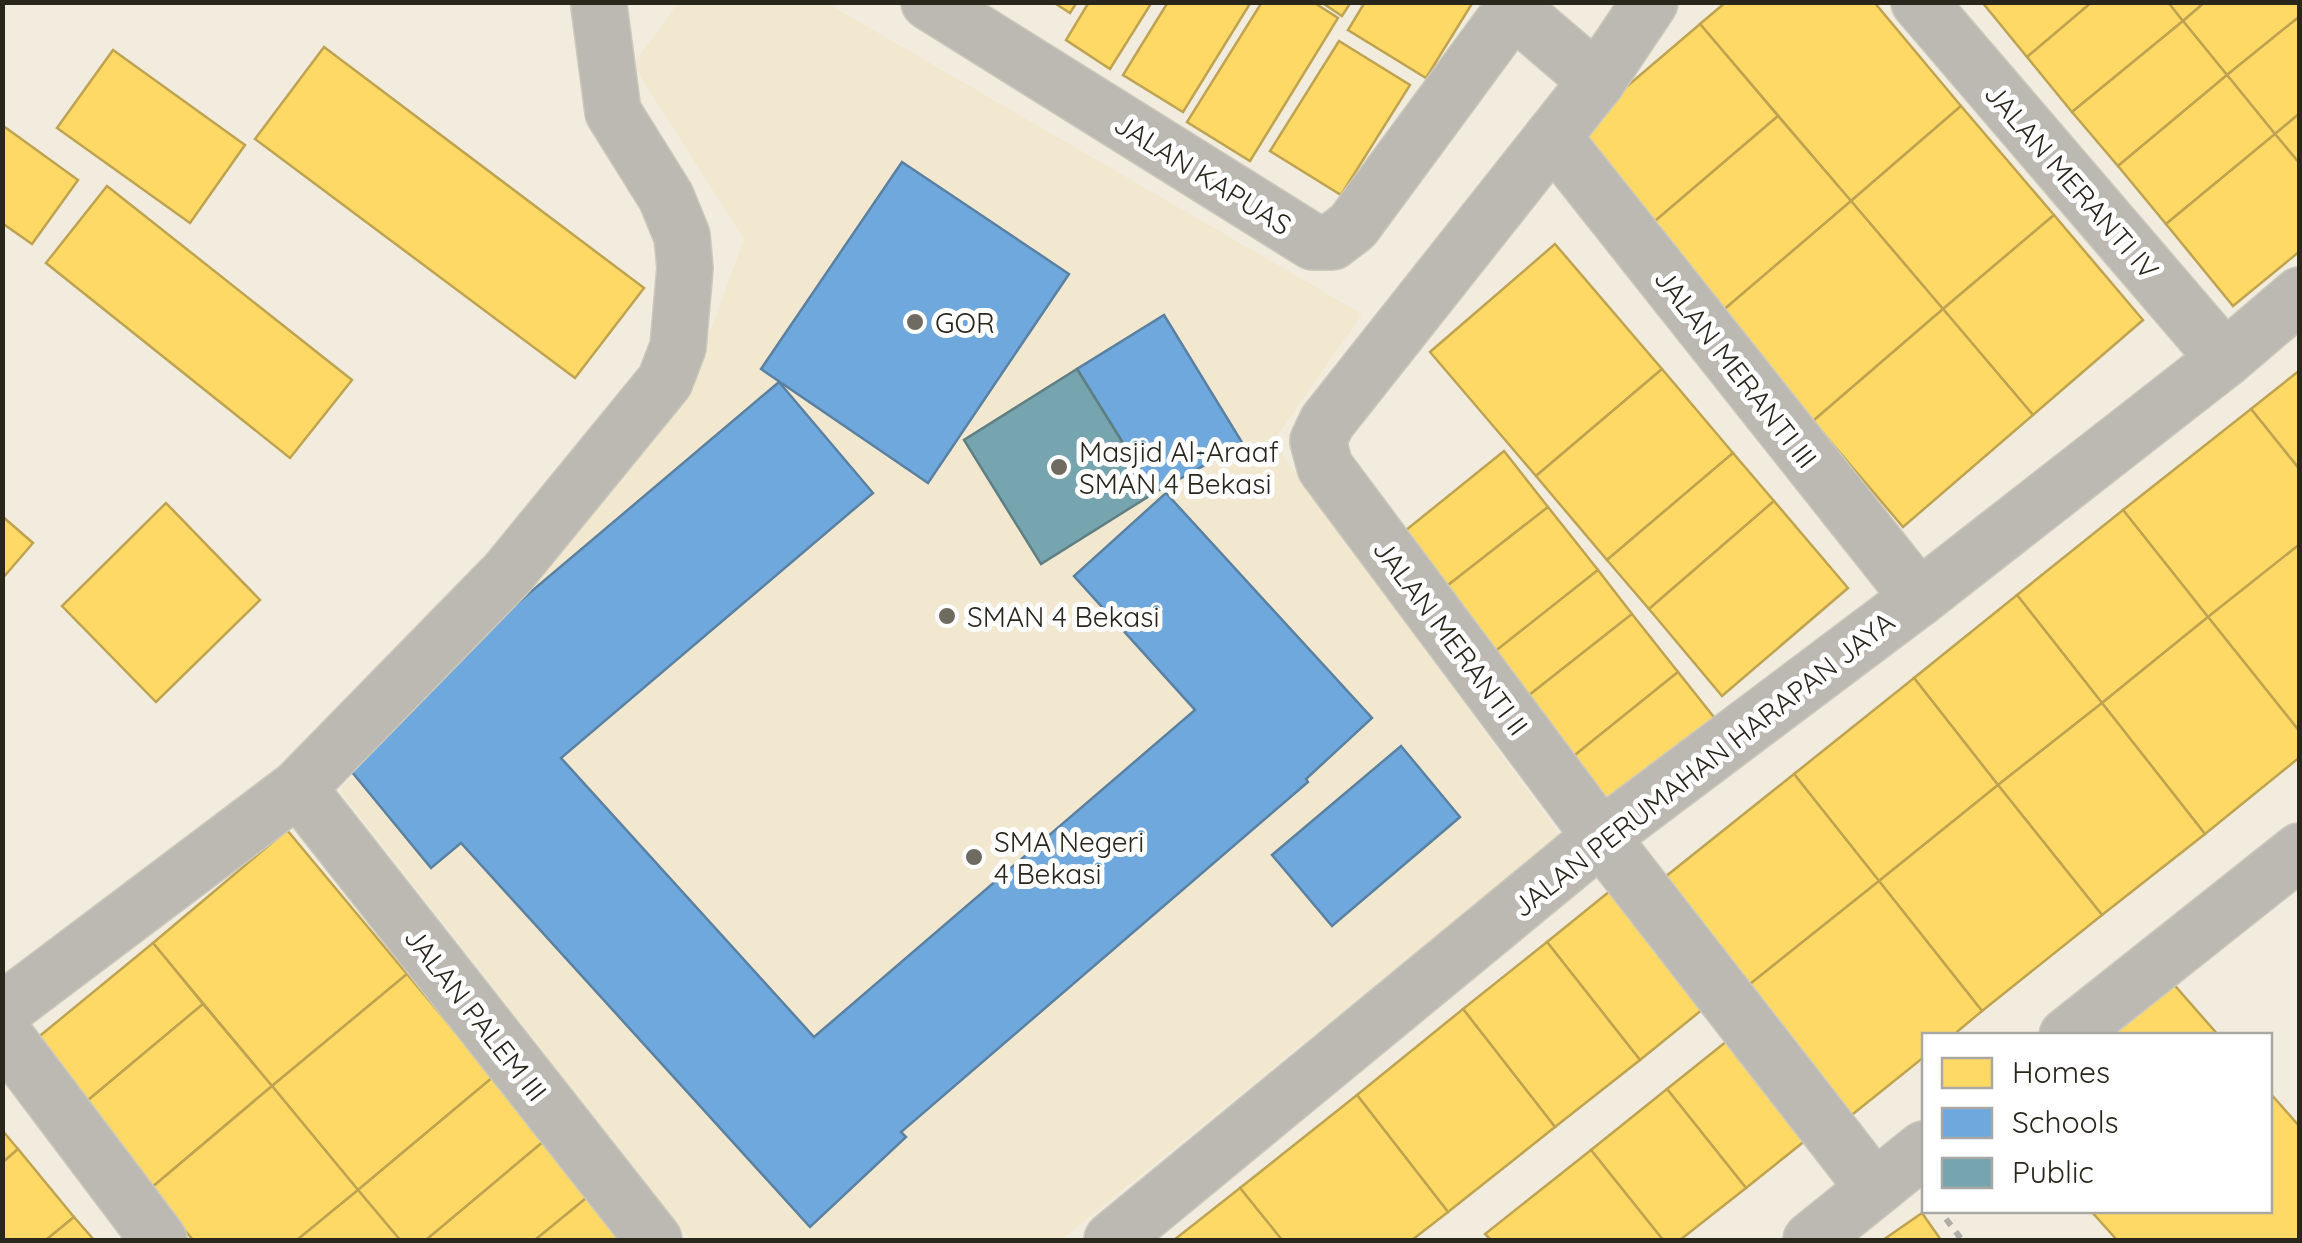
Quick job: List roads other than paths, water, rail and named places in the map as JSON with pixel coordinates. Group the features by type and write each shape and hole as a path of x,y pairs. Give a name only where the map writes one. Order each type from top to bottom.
{"street":[{"name":"JALAN KAPUAS","path":"928,2 1313,242 1332,242 1353,226 1520,11"},
{"name":"JALAN MERANTI II","path":"1650,2 1586,71 1553,137 1327,422 1318,442 1325,468 1601,837 1874,1188"},
{"name":"JALAN MERANTI IV","path":"1918,2 2225,359"},
{"path":"2,1011 298,788 508,573 665,381 678,347 686,268 682,236 666,197 612,112 596,4"},
{"path":"1520,11 1586,71"},
{"name":"JALAN MERANTI III","path":"1553,137 1919,598"},
{"name":"JALAN PERUMAHAN HARAPAN JAYA","path":"1112,1240 1601,837 1919,598 2225,359 2300,295"},
{"name":"JALAN PALEM III","path":"298,788 654,1240"},
{"path":"2071,1033 2300,851"},
{"path":"2,1032 159,1240"},
{"path":"1811,1240 1922,1151"}],"place":[{"name":"GOR","path":"915,322"},
{"name":"Masjid Al-Araaf SMAN 4 Bekasi","path":"1059,467"},
{"name":"SMAN 4 Bekasi","path":"947,616"},
{"name":"SMA Negeri 4 Bekasi","path":"974,857"}]}
